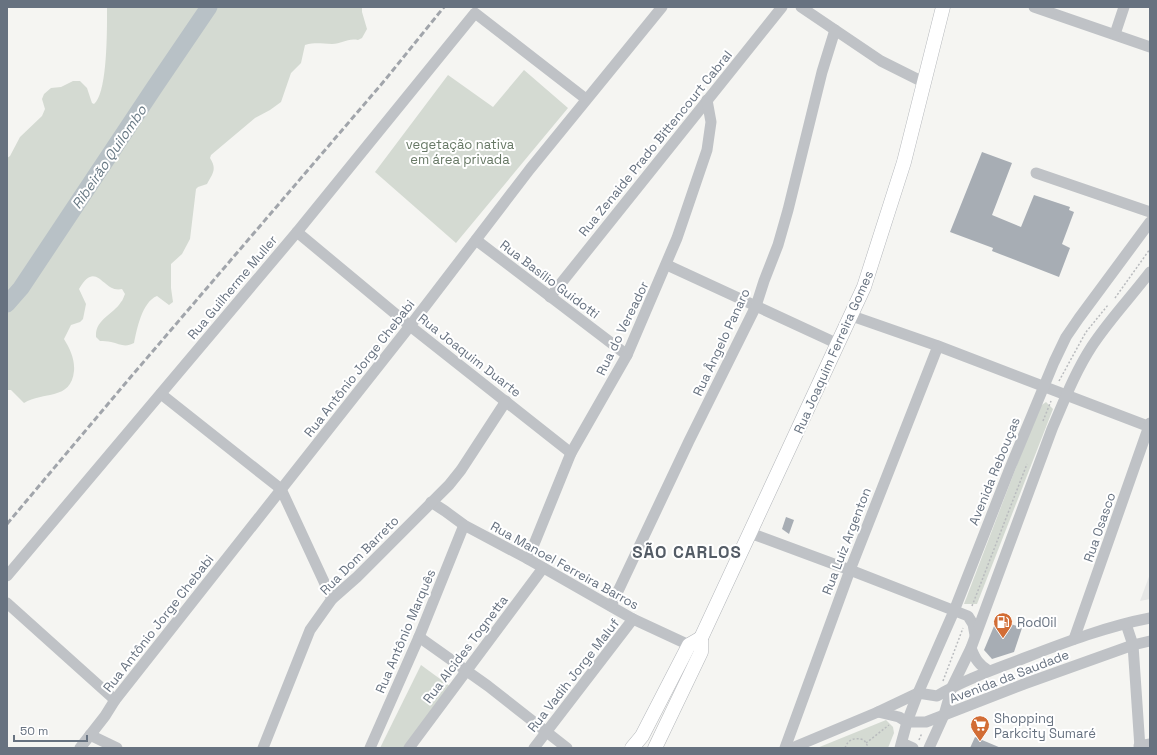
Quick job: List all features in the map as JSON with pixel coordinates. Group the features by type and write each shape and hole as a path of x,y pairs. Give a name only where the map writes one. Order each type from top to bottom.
{"main road":[{"name":"Rua Joaquim Ferreira Gomes","path":"632,748 642,736 695,642 750,533 852,316 864,287 899,176 925,83 943,7"},
{"name":"Rua Joaquim Ferreira Gomes","path":"655,748 700,652 695,642"}],"street":[{"name":"Rua Antônio Jorge Chebabi","path":"80,748 115,700 410,326 530,169 662,7"},
{"name":"Rua Zenaide Prado Bittencourt Cabral","path":"550,296 782,7"},
{"path":"801,7 881,61 925,83"},
{"path":"1034,7 1150,46"},
{"path":"1115,34 1124,7"},
{"name":"Rua Guilherme Muller","path":"7,576 297,232 474,13 586,99"},
{"name":"Rua Ângelo Panaro","path":"611,606 689,441 756,306 778,245 820,80 835,30"},
{"name":"Rua do Vereador","path":"528,558 571,452 627,355 667,265 707,150 712,122 707,100"},
{"path":"1036,173 1150,212"},
{"name":"Avenida Rebouças","path":"901,746 903,719 918,693 954,611 1043,387 1066,337 1150,222"},
{"name":"Rua Joaquim Duarte","path":"297,232 410,326 571,452"},
{"name":"Rua Basílio Guidotti","path":"476,240 627,355"},
{"path":"667,265 838,344"},
{"path":"930,748 944,716 952,687 971,648 1052,429 1067,396 1091,348 1109,322 1149,276"},
{"path":"852,316 938,346 1043,387 1150,426"},
{"name":"Rua Luiz Argenton","path":"785,748 850,570 938,346"},
{"path":"161,394 281,489 332,599"},
{"name":"Rua Dom Barreto","path":"263,748 310,630 332,599 357,578 449,485 461,470 506,400"},
{"name":"Rua Osasco","path":"1074,639 1150,426"},
{"name":"Rua Manoel Ferreira Barros","path":"431,502 445,510 464,525 528,558 633,619 695,642"},
{"name":"Rua Antônio Marquês","path":"370,748 419,636 464,525"},
{"path":"750,533 968,616 971,619 975,636"},
{"name":"Rua Alcides Tognetta","path":"409,748 543,568"},
{"path":"7,603 115,700"},
{"name":"Avenida da Saudade","path":"918,693 937,696 952,687 1074,639 1150,618"},
{"name":"Rua Vadih Jorge Maluf","path":"534,748 633,619"},
{"path":"1126,624 1133,645 1143,746"},
{"path":"419,636 567,748"},
{"name":"Avenida da Saudade","path":"878,712 903,719 926,722 1024,684 1133,645 1150,641"},
{"path":"971,648 975,659 980,666 989,672"},
{"path":"792,748 878,712 918,693"},
{"path":"90,735 110,747"},
{"path":"901,746 913,748"}],"path":[{"path":"866,743 903,719"},
{"path":"845,748 848,742 855,738 864,740 869,748"}],"shaded area":[{"path":"1150,574 1150,599 1140,601"}],"green space":[{"path":"107,7 362,7 367,29 362,38 358,40 351,40 336,44 316,43 305,45 301,63 291,73 281,102 255,118 211,155 210,158 214,168 212,174 207,184 196,189 190,239 182,254 171,264 171,288 173,302 169,305 157,296 152,299 141,316 134,343 120,345 108,341 100,341 96,337 98,326 101,321 118,306 125,294 122,289 110,287 96,277 91,277 85,280 79,289 86,304 83,319 80,322 71,325 64,339 74,362 72,380 68,387 62,391 31,399 24,403 11,390 7,390 7,158 10,156 20,137 42,116 45,109 42,99 44,94 51,88 61,87 73,81 80,81 87,88 92,103 94,104 99,97 106,58"},
{"name":"vegetação nativa em área privada","path":"524,70 568,108 456,243 375,172 448,75 493,107"},
{"path":"1046,402 1053,409 977,604 964,604 1039,407"},
{"path":"421,665 451,687 403,748 380,748"},
{"path":"886,720 893,727 894,733 888,748 817,748"}],"building":[{"path":"982,152 1012,163 992,215 1021,227 1034,195 1070,207 1069,210 1074,212 1062,244 1070,248 1059,277 992,251 993,248 950,232"},
{"path":"786,517 794,520 789,534 782,529"},
{"name":"RodOil","path":"997,619 1022,628 1014,652 992,659 984,650"},
{"name":"Shopping Parkcity Sumaré","path":"975,737 1001,748 970,748"}],"waterway":[{"name":"Ribeirão Quilombo","path":"7,304 21,288 209,7"}],"railway":[{"path":"7,524 385,80 444,7"}],"place":[{"name":"RodOil","path":"1003,639"},
{"name":"Shopping Parkcity Sumaré","path":"980,742"}],"district":[{"name":"SÃO CARLOS","path":"687,552"}]}
